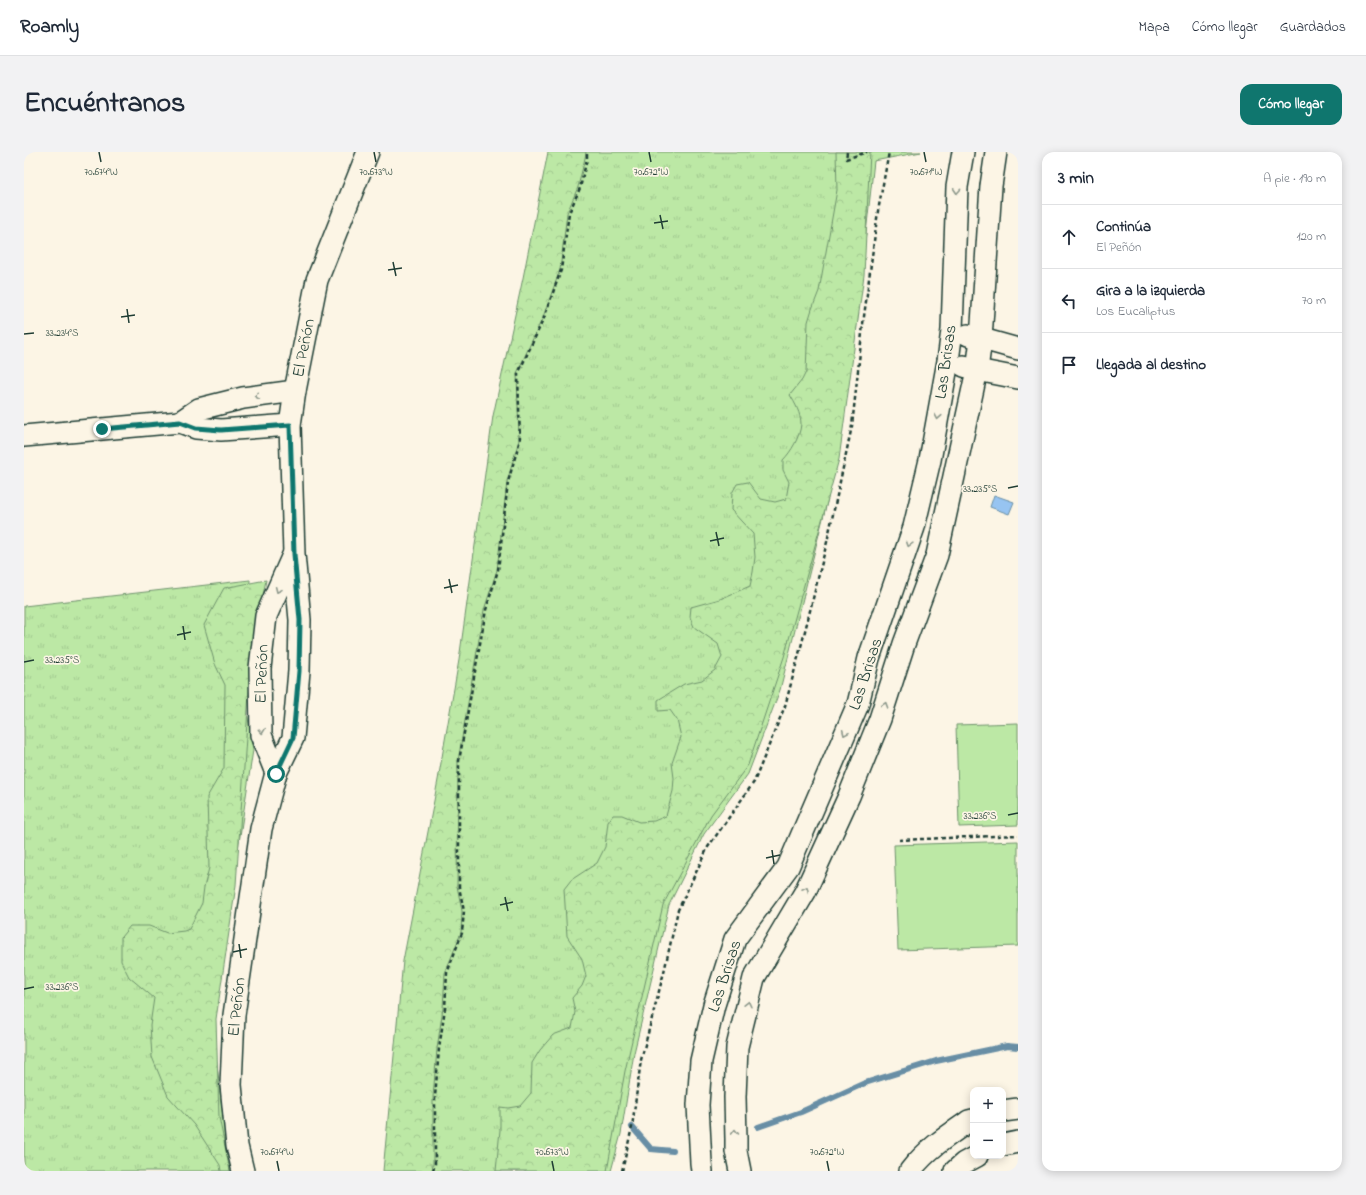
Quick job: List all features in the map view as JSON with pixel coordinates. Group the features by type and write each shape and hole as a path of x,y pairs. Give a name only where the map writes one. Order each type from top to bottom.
{"street":[{"name":"El Peñón","path":"243,1171 238,1146 231,1085 234,1014 261,829 276,774 293,738 299,671 300,620 294,554 290,425 317,280 368,152"},
{"name":"Las Brisas","path":"702,1171 698,1105 701,1061 714,1005 735,939 788,868 858,704 869,658 914,528 930,460 948,361 952,330 957,187 963,152"},
{"name":"Las Brisas","path":"740,1171 736,1151 735,1132 735,1097 738,1047 754,978 805,892 849,796 880,719 904,644 937,555 977,370 981,339 991,186 996,152"},
{"path":"952,330 1018,349"},
{"path":"948,361 977,370 1018,378"},
{"path":"180,422 198,409 243,398 296,391"},
{"path":"24,436 180,422 196,428 221,430 290,425"},
{"name":"El Peñón","path":"276,774 262,734 260,668 266,616 294,554"},
{"path":"1006,1111 1018,1109"},
{"path":"910,1171 916,1162 939,1141 970,1121"},
{"path":"1006,1144 1018,1142"},
{"path":"955,1171 971,1159"}],"path":[{"path":"433,1171 435,1164 434,1097 445,1008 447,973 462,933 464,911 459,886 459,761 486,610 498,570 508,482 520,440 518,374 544,318 561,270 568,213 580,188 587,152"},
{"path":"847,152 846,159 867,152"},
{"path":"622,1171 632,1128 641,1060 664,972 678,910 708,847 754,782 785,706 803,639 827,542 852,426 863,324 877,218 889,152"},
{"path":"899,840 1018,836"}],"green space":[{"path":"548,152 586,152 578,187 567,213 560,270 543,317 517,373 519,440 507,482 497,570 484,610 458,761 457,886 462,911 461,933 445,973 443,1008 437,1049 433,1097 432,1171 383,1171 403,961 438,780 459,660 493,416 523,278"},
{"path":"551,152 921,152 874,161 854,343 828,498 780,690 748,774 704,834 669,905 634,1053 621,1134 611,1171 387,1171 452,712"},
{"path":"836,152 870,152 864,275 839,459 784,657 748,765 711,815 663,905 625,1071 607,1171 496,1171 500,1130 500,1107 508,1108 520,1106 531,1093 532,1063 540,1050 553,1035 572,1028 575,1012 572,998 582,986 586,976 582,959 567,936 564,889 571,880 597,863 605,847 608,822 613,815 622,815 639,822 654,821 666,816 673,791 674,778 672,763 681,737 677,720 670,710 658,711 658,700 684,684 702,680 715,670 722,657 718,644 694,627 690,617 691,607 720,599 750,586 755,557 753,534 731,510 732,493 737,484 748,482 761,499 775,502 786,499 789,482 783,470 783,460 795,444 801,424 796,405 790,395 802,380 806,372 808,322 819,291 837,190"},
{"path":"250,580 244,692 253,750 212,1021 226,1143 232,1171 24,1171 24,606"},
{"path":"266,580 249,693 236,885 216,1019 219,1117 230,1171 221,1171 220,1165 194,1125 168,1096 152,1057 150,1025 154,998 129,977 121,961 121,937 130,926 149,926 167,933 189,929 202,903 209,868 207,797 224,768 225,685 215,664 204,625 224,588"},
{"path":"1018,723 1018,825 959,827 956,725"},
{"path":"1018,841 1018,946 898,950 894,845"}],"water":[{"path":"994,495 1014,502 1009,514 990,507"}],"waterway":[{"path":"758,1127 801,1112 865,1083 936,1061 1007,1046 1018,1047"},
{"path":"632,1127 651,1149 673,1151"}],"route":[{"path":"102,429 180,422 196,428 221,430 290,425 294,554 300,620 299,671 293,738 276,774"}]}
